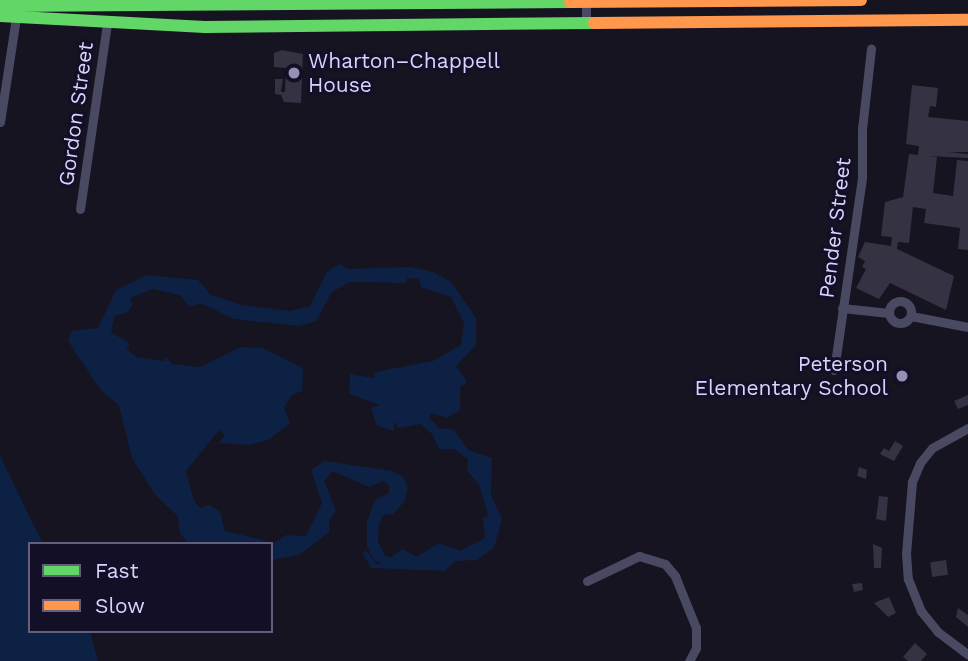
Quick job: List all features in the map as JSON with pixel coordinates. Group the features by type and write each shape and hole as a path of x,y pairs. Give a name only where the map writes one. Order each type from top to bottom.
{"main road":[{"path":"809,22 853,11 854,0"},
{"path":"0,6 861,0"},
{"path":"0,16 107,24 968,20"}],"street":[{"path":"586,1 586,23"},
{"path":"0,122 16,18"},
{"name":"Gordon Street","path":"80,209 107,24"},
{"name":"Pender Street","path":"834,370 862,177 862,129 872,49"},
{"path":"889,313 896,302 904,302 911,317"},
{"path":"842,308 889,313 901,324 911,317 968,327"},
{"path":"968,428 932,448 919,463 912,482 905,553 908,579 921,611 938,632 968,655"},
{"path":"587,581 646,556 671,570 687,602 697,640 689,661"}],"water":[{"path":"339,264 348,269 411,267 433,272 451,282 476,318 476,345 456,366 467,382 460,387 460,410 447,418 431,413 429,417 439,428 454,430 468,450 492,458 491,495 502,519 494,548 477,560 455,561 445,571 371,568 362,552 367,551 376,564 381,563 374,560 367,547 367,522 375,500 389,493 389,485 383,481 369,487 333,471 324,481 336,511 329,521 329,532 299,555 273,560 273,543 286,535 306,536 322,503 311,470 324,461 392,471 403,477 408,488 405,501 393,514 383,515 379,524 378,542 385,556 391,557 403,549 417,557 439,543 460,551 485,538 483,518 488,515 479,484 467,471 468,459 454,449 439,449 433,435 421,424 398,428 394,421 394,431 377,426 371,408 380,405 349,394 350,374 374,378 375,372 433,361 461,345 464,323 451,297 421,287 419,279 407,278 406,283 350,282 332,292 316,321 299,326 234,319 200,303 190,307 180,295 153,289 130,298 133,304 128,312 114,316 111,333 127,341 130,346 126,349 137,357 164,361 165,357 172,364 200,367 241,347 263,348 303,368 302,391 292,395 284,408 290,423 270,439 250,445 219,443 225,435 219,430 186,471 194,501 200,508 209,505 220,512 225,531 270,542 187,542 180,533 178,516 156,496 132,458 119,405 102,392 68,341 72,331 98,328 116,290 147,275 198,280 211,295 242,305 290,311 310,306 327,272"},
{"path":"0,456 42,542 28,542 28,633 91,633 98,661 0,661"}],"building":[{"name":"Wharton–Chappell House","path":"282,50 303,54 301,103 284,102 281,95 275,94 275,79 283,79 281,92 285,92 286,68 274,67 274,53"},
{"path":"912,85 938,88 936,107 930,106 928,117 968,121 968,152 949,152 968,154 968,158 927,156 937,157 933,193 953,196 957,160 968,161 968,250 958,249 960,228 924,223 926,209 913,207 909,243 898,242 897,249 954,276 946,310 890,283 879,299 856,288 866,269 862,267 865,261 858,257 865,242 891,246 892,237 881,236 885,202 903,197 909,154 918,155 919,146 906,144"},
{"path":"968,395 968,405 958,409 954,401"},
{"path":"895,441 903,446 894,461 880,454 884,448 889,451"},
{"path":"859,467 867,470 866,479 857,476"},
{"path":"879,496 888,497 886,521 876,519"},
{"path":"873,544 882,548 881,568 874,568"},
{"path":"946,560 948,575 932,577 930,562"},
{"path":"862,583 863,590 854,592 852,584"},
{"path":"889,597 896,613 888,617 874,603"},
{"path":"958,608 968,615 968,627 956,617"},
{"path":"915,643 927,654 921,661 908,661 903,657"}],"traffic: fast":[{"path":"0,6 570,2"},
{"path":"0,16 205,27 594,23"}],"traffic: slow":[{"path":"570,2 861,0"},
{"path":"594,23 968,20"}],"place":[{"name":"Wharton–Chappell House","path":"294,73"},
{"name":"Peterson Elementary School","path":"902,376"}]}
